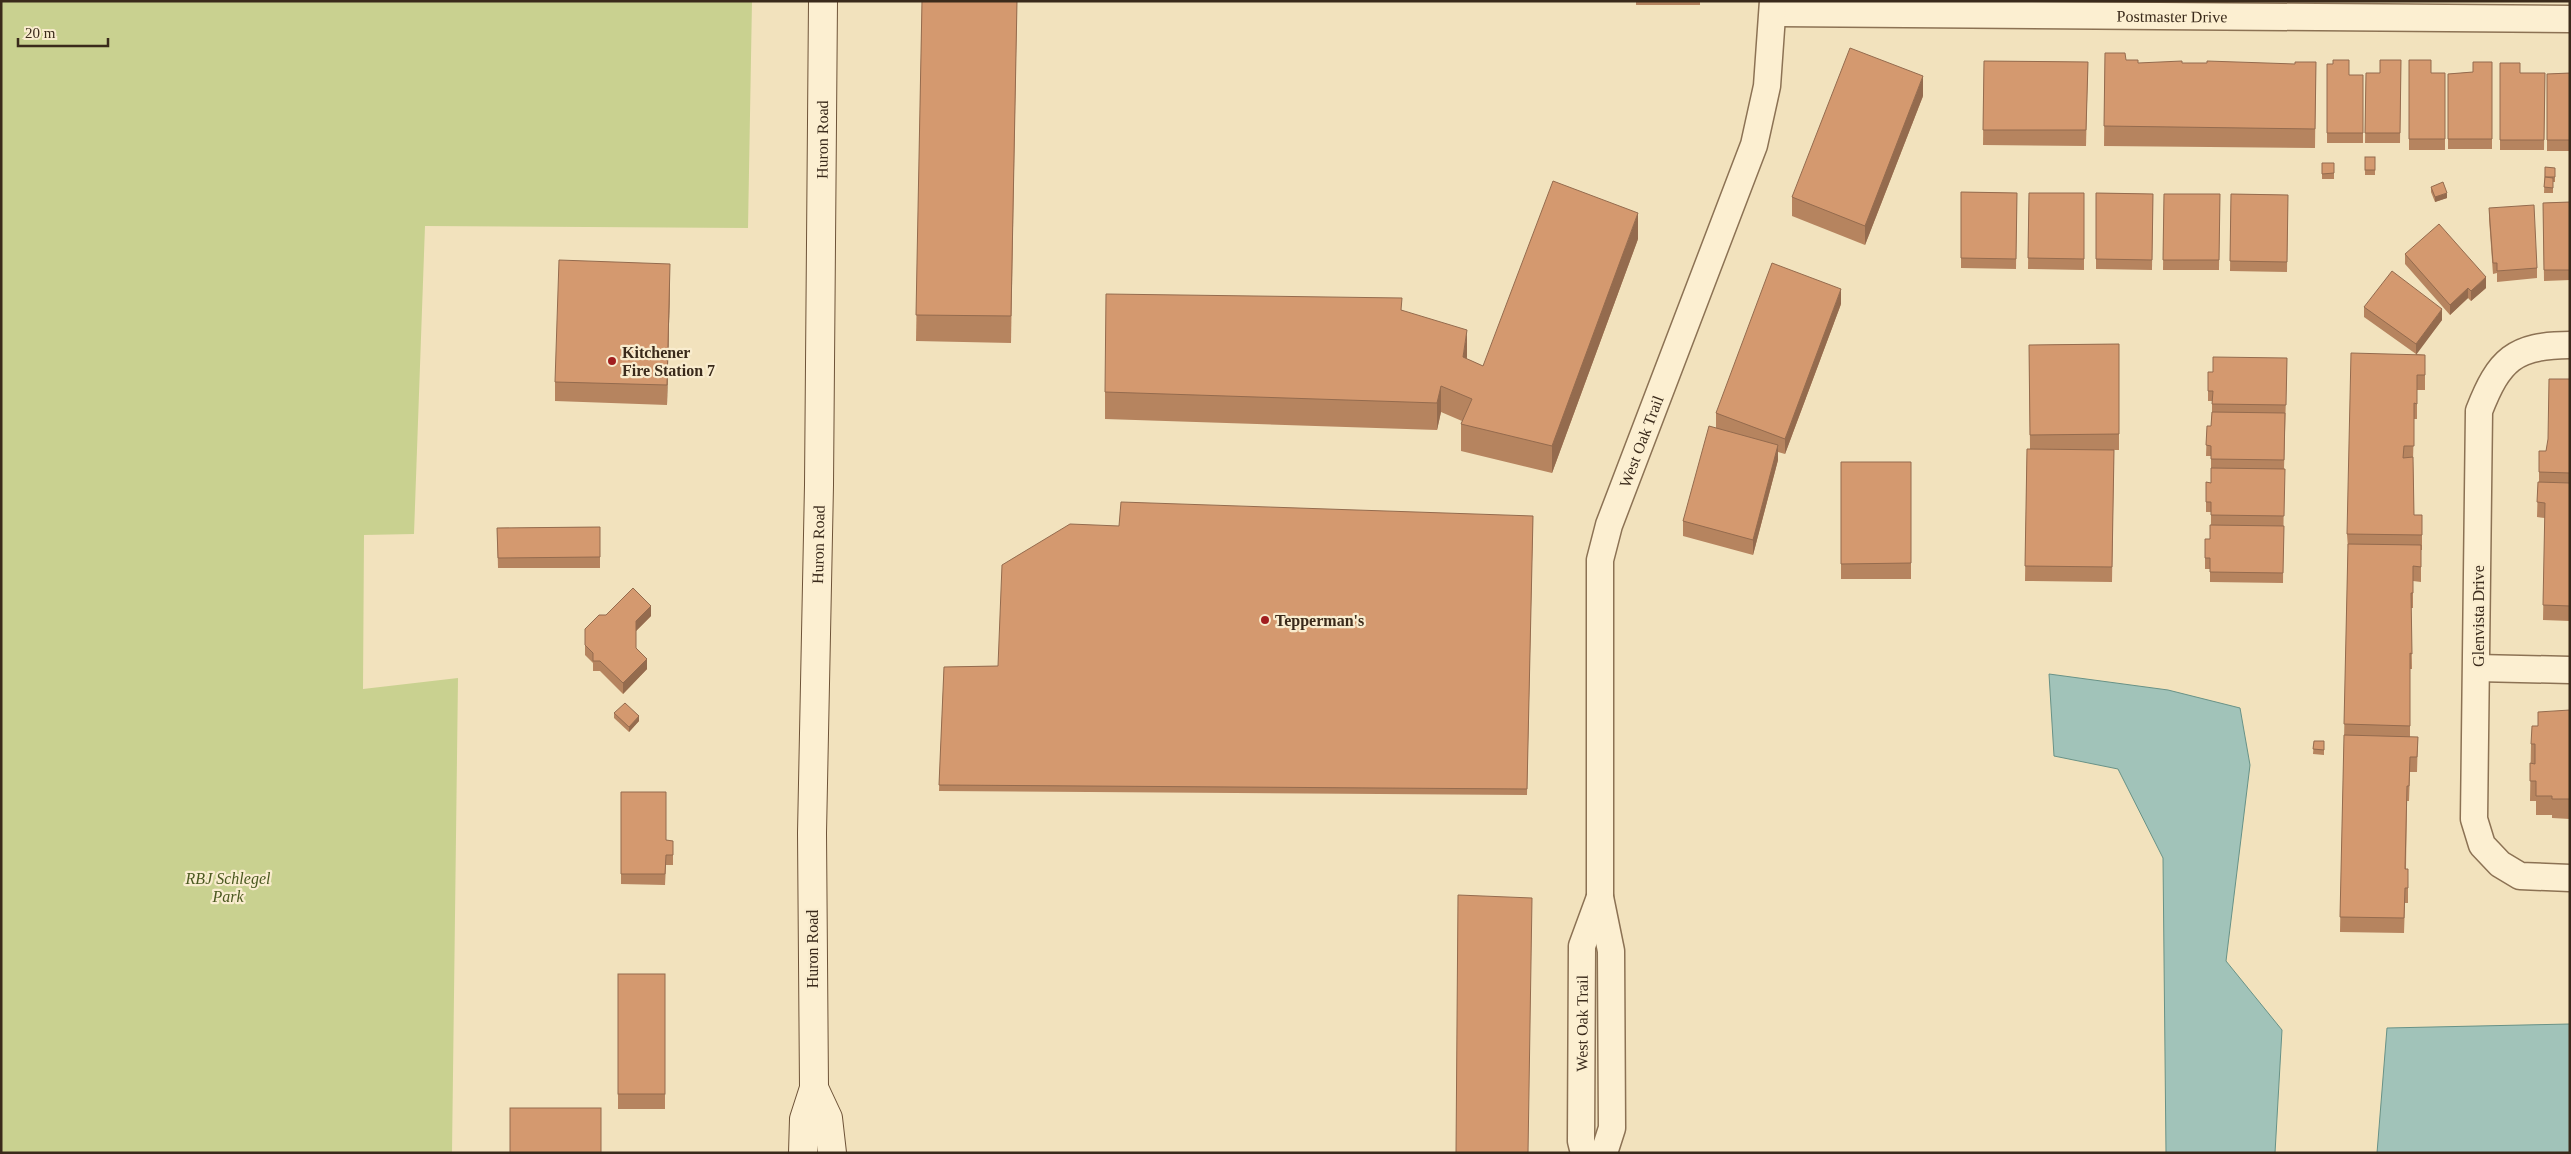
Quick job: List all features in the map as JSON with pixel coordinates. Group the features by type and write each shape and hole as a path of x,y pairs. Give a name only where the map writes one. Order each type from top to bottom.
{"main road":[{"name":"Huron Road","path":"803,1153 804,1119 814,1088 812,833 819,485 824,1"},
{"name":"Huron Road","path":"814,1088 828,1118 832,1153"}],"street":[{"name":"Postmaster Drive","path":"1773,7 2570,19"},
{"name":"West Oak Trail","path":"1604,1153 1612,1128 1612,951 1600,896 1600,560 1609,525 1754,145 1767,86 1773,7"},
{"name":"Glenvista Drive","path":"2570,345 2548,345 2524,350 2506,362 2491,380 2479,411 2478,668 2474,819 2482,846 2500,864 2520,876 2570,878"},
{"path":"2478,668 2570,670"},
{"name":"West Oak Trail","path":"1584,1153 1581,1141 1582,946 1600,896"}],"green space":[{"name":"RBJ Schlegel Park","path":"1,1 752,1 748,228 425,226 414,534 364,535 363,689 458,678 452,1153 1,1153"}],"water":[{"path":"2049,674 2168,690 2240,708 2250,765 2226,961 2282,1030 2275,1153 2166,1153 2163,858 2118,769 2054,756"},
{"path":"2570,1024 2570,1153 2377,1153 2387,1028"}],"building":[{"path":"922,1 1017,1 1011,316 916,315"},
{"path":"1850,48 1923,76 1865,226 1792,197"},
{"path":"2105,53 2125,53 2126,60 2138,60 2138,63 2182,61 2182,63 2207,63 2207,61 2295,64 2295,62 2316,62 2315,129 2104,126"},
{"path":"2333,60 2349,60 2349,75 2363,75 2363,133 2327,133 2327,64 2333,64"},
{"path":"2380,60 2401,60 2400,133 2365,133 2366,73 2380,73"},
{"path":"2409,60 2431,60 2431,73 2445,73 2445,139 2409,139"},
{"path":"1984,61 2088,62 2086,130 1983,130"},
{"path":"2473,62 2492,62 2492,139 2448,139 2448,74 2473,72"},
{"path":"2500,63 2520,63 2520,73 2545,73 2544,140 2500,140"},
{"path":"2570,73 2570,140 2547,140 2547,74"},
{"path":"2365,157 2375,157 2375,170 2365,170"},
{"path":"2322,163 2334,163 2334,173 2322,174"},
{"path":"2545,167 2555,168 2555,177 2545,177"},
{"path":"2545,177 2553,178 2553,188 2544,187"},
{"path":"1553,181 1638,213 1552,446 1461,424 1472,399 1441,386 1437,403 1105,392 1106,294 1402,298 1401,310 1467,330 1463,357 1483,366"},
{"path":"2443,182 2447,193 2435,197 2431,187"},
{"path":"1961,192 2017,193 2016,259 1961,258"},
{"path":"2029,193 2084,193 2084,259 2028,258"},
{"path":"2096,193 2153,194 2152,260 2096,259"},
{"path":"2164,194 2220,194 2219,260 2163,260"},
{"path":"2231,194 2288,195 2287,262 2230,261"},
{"path":"2570,202 2570,270 2544,270 2543,203"},
{"path":"2534,205 2537,268 2497,271 2497,263 2493,263 2489,208"},
{"path":"2439,224 2486,277 2471,291 2468,288 2450,305 2405,254"},
{"name":"Kitchener Fire Station 7","path":"559,260 670,264 667,385 555,382"},
{"path":"1772,263 1841,289 1785,439 1716,413"},
{"path":"2392,271 2442,309 2416,344 2364,307"},
{"path":"2119,344 2119,434 2030,435 2029,345"},
{"path":"2351,353 2425,355 2425,375 2417,375 2417,404 2414,403 2414,446 2404,446 2403,458 2413,457 2414,515 2422,515 2422,535 2347,534"},
{"path":"2213,357 2287,358 2286,405 2212,404 2213,391 2208,391 2208,372 2213,372"},
{"path":"2549,379 2570,379 2570,473 2539,472 2539,451 2546,451 2548,439"},
{"path":"2212,412 2285,413 2284,460 2211,459 2211,446 2206,445 2207,426 2211,426"},
{"path":"1709,426 1778,445 1753,540 1683,521"},
{"path":"2027,449 2114,450 2112,567 2025,566"},
{"path":"1841,462 1911,462 1911,563 1841,564"},
{"path":"2211,468 2285,469 2284,516 2211,515 2211,502 2206,502 2206,482 2211,483"},
{"path":"2538,482 2570,483 2570,606 2543,605 2545,503 2537,502"},
{"name":"Tepperman's","path":"1121,502 1533,516 1527,789 939,785 944,667 998,666 1002,565 1070,524 1119,526"},
{"path":"2210,525 2284,526 2283,573 2210,572 2210,558 2205,558 2205,539 2210,539"},
{"path":"600,527 600,557 498,558 497,528"},
{"path":"2348,544 2421,545 2421,567 2413,566 2413,593 2411,593 2410,726 2344,724"},
{"path":"633,588 651,606 636,621 636,648 647,659 623,683 600,661 593,661 593,653 585,645 585,629 599,615 606,615"},
{"path":"625,703 639,716 629,727 614,713"},
{"path":"2570,710 2570,799 2552,799 2552,796 2536,796 2536,781 2530,781 2530,763 2535,764 2535,744 2531,744 2532,726 2538,726 2538,712"},
{"path":"2344,735 2418,737 2417,757 2410,757 2409,786 2407,786 2405,869 2408,869 2408,888 2405,888 2404,918 2340,917"},
{"path":"2314,741 2324,741 2324,750 2313,749"},
{"path":"621,792 666,792 666,840 673,841 673,855 666,855 665,874 621,874"},
{"path":"1458,895 1532,898 1528,1153 1456,1153"},
{"path":"618,974 665,974 665,1094 618,1094"},
{"path":"510,1108 601,1108 601,1153 510,1153"}],"place":[{"name":"Kitchener Fire Station 7","path":"612,361"},
{"name":"Tepperman's","path":"1265,620"}]}
